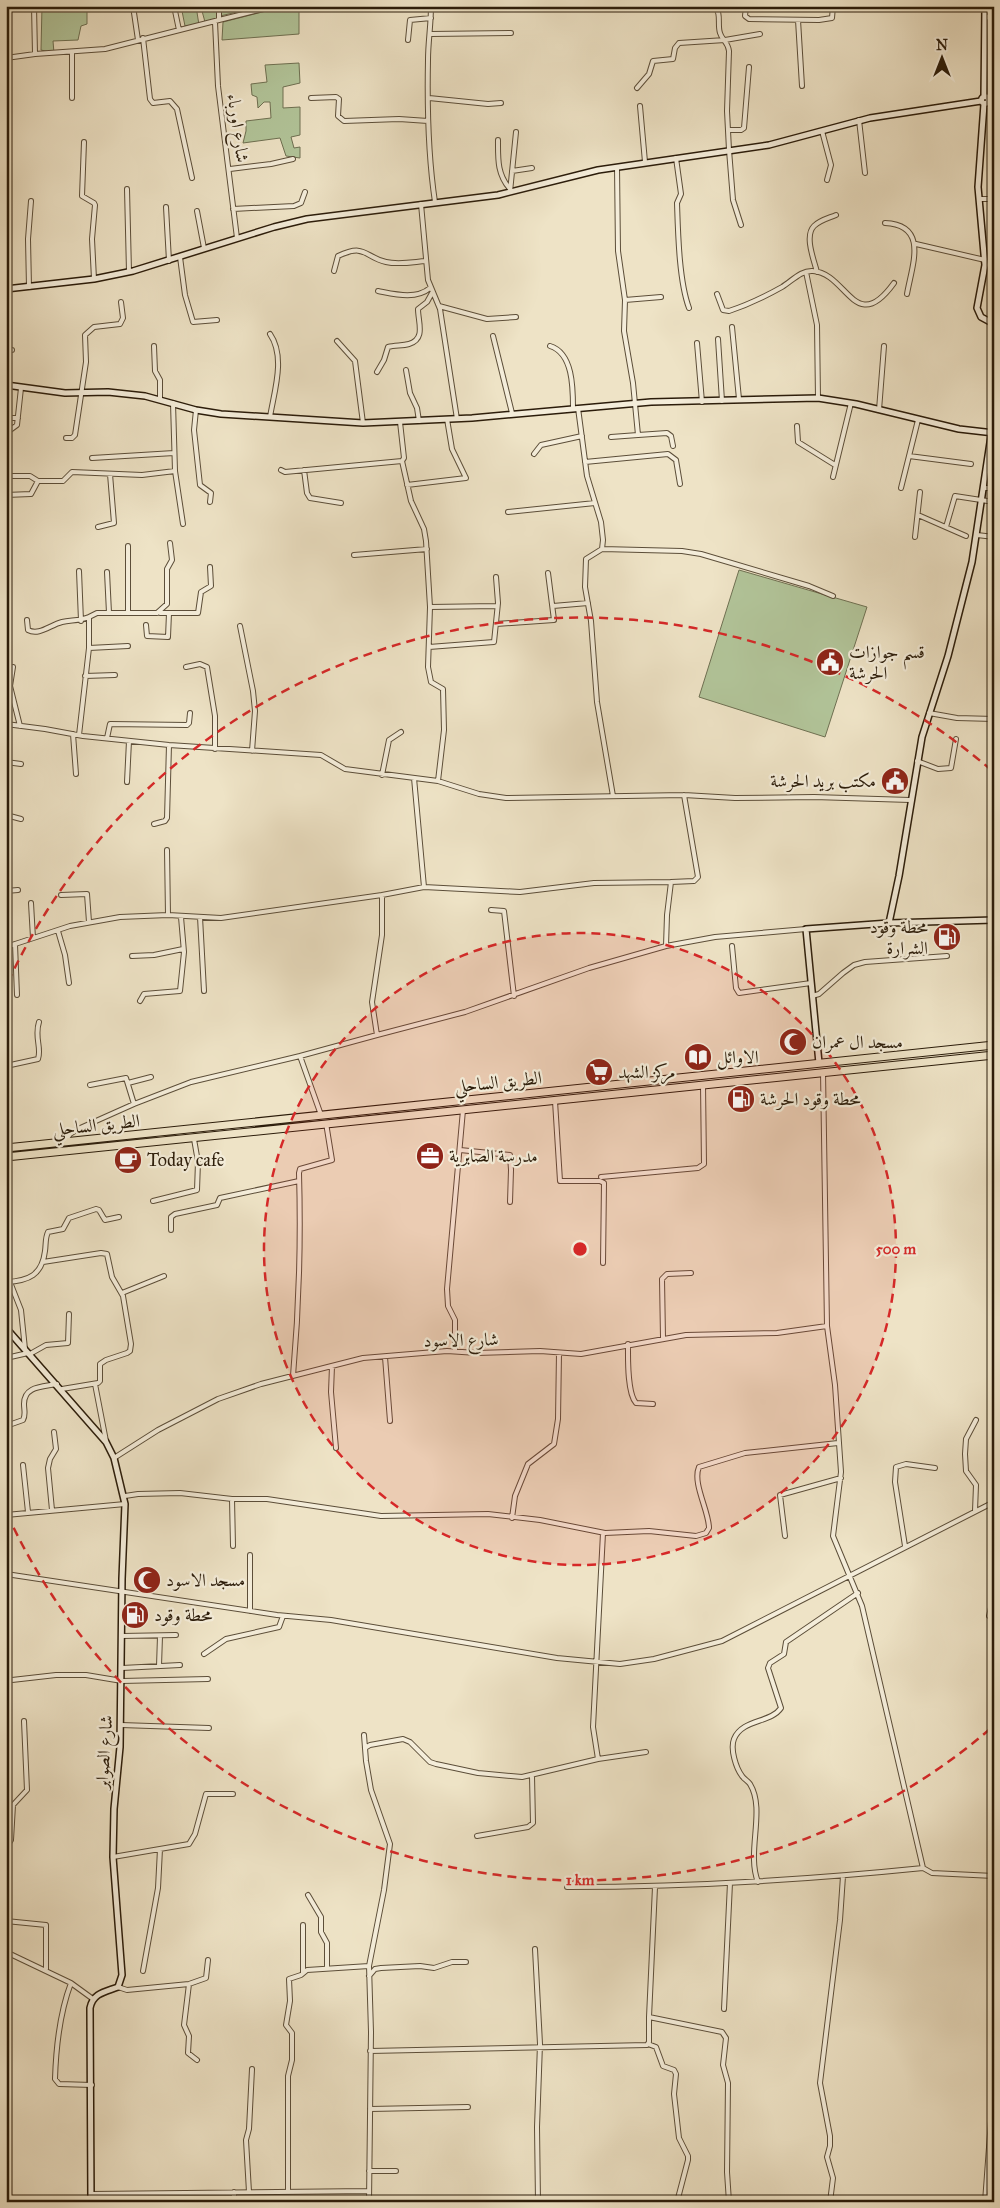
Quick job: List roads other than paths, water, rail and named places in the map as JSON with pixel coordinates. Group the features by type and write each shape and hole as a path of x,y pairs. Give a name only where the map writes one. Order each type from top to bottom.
{"highway":[{"name":"الطريق الساحلي","path":"6,1148 994,1045"},
{"name":"الطريق الساحلي","path":"6,1157 994,1055"},
{"path":"581,1089 582,1097"},
{"path":"127,1136 128,1145"}],"street":[{"path":"34,6 35,54"},
{"path":"133,6 138,40"},
{"path":"174,6 178,30"},
{"name":"شارع اورباء","path":"219,6 217,21 218,86 222,128 230,169 233,209 238,238"},
{"path":"6,58 35,54 105,50 143,38 275,6"},
{"path":"431,6 431,34 428,58 428,121 430,169 435,202"},
{"path":"714,6 718,11 720,32 730,51 727,111 729,150 733,196 741,225"},
{"path":"746,6 746,18 798,20 830,19 833,17 833,6"},
{"path":"985,6 986,100 979,154 979,199 985,260 977,311 981,317 994,324"},
{"path":"985,18 994,15"},
{"path":"408,40 410,20 431,18"},
{"path":"798,20 802,86"},
{"path":"431,34 511,33"},
{"path":"637,88 649,74 653,61 673,59 677,44 725,40 760,34"},
{"path":"143,38 150,99 153,102 170,101 177,109 192,178"},
{"path":"72,52 72,98"},
{"path":"728,130 741,130 744,128 749,67"},
{"path":"311,98 336,97 339,99 338,116 344,121 399,119 428,121"},
{"path":"428,98 488,104 501,103"},
{"path":"6,289 29,288 129,272 180,258 204,248 307,219 435,202 474,199 569,176 645,162 782,142 860,120 986,100"},
{"path":"640,106 645,162"},
{"path":"860,120 865,173"},
{"path":"822,131 831,165 827,180"},
{"path":"510,190 516,132"},
{"path":"498,140 498,166 503,180 510,190"},
{"path":"84,142 82,196 95,205 92,239 94,279"},
{"path":"676,158 681,194 677,203 681,255 686,299 690,308"},
{"path":"230,169 293,159"},
{"path":"617,167 619,264 625,300 624,331 638,435"},
{"path":"512,171 532,168"},
{"path":"127,189 129,272"},
{"path":"233,209 294,206 301,203 306,192"},
{"path":"979,199 994,200"},
{"path":"29,288 28,239 31,201"},
{"path":"421,204 430,288 439,306 457,419"},
{"path":"166,207 169,261"},
{"path":"197,211 204,248"},
{"path":"816,272 811,245 812,230 815,225 836,215"},
{"path":"885,223 903,226 910,233 916,244 907,294"},
{"path":"916,244 985,260"},
{"path":"334,271 338,256 357,250 366,251 384,261 394,263 426,261"},
{"path":"180,258 185,295 193,322 217,320"},
{"path":"806,272 817,325 818,398"},
{"path":"717,294 723,310 729,311 782,287 806,272 816,272 836,284 856,302 863,304 881,300 894,283"},
{"path":"378,291 411,295 430,288"},
{"path":"377,372 388,347 408,344 417,340 420,333 418,309 427,302 432,293"},
{"path":"625,300 661,297"},
{"path":"66,438 74,436 86,362 85,334 94,327 120,324 123,318 121,302"},
{"path":"439,306 487,319 516,317"},
{"path":"732,327 739,399"},
{"path":"270,334 276,343 278,358 270,417"},
{"path":"493,336 512,414"},
{"path":"718,340 722,401"},
{"path":"337,341 355,362 363,423"},
{"path":"697,343 702,402"},
{"path":"154,346 155,371 160,380 160,400"},
{"path":"550,346 561,350 566,357 582,436 585,462 601,522 602,549"},
{"path":"879,410 884,346"},
{"path":"6,350 12,350"},
{"path":"406,370 410,393 417,408 418,421"},
{"path":"6,385 81,393 123,393 221,414 363,423 457,419 575,407 739,399 818,398 852,403 918,420 992,433"},
{"path":"6,433 16,427 21,388"},
{"path":"173,403 175,471 183,524"},
{"path":"833,476 852,403"},
{"path":"196,410 194,430 200,485 210,493 210,502"},
{"path":"889,923 900,876 910,800 928,713 953,638 972,562 994,416"},
{"path":"6,418 18,418"},
{"path":"407,485 466,478 452,449 447,419"},
{"path":"901,488 918,420"},
{"path":"400,422 404,458 402,461 407,485 411,501 424,529 430,607 428,667 431,682 442,689 444,730 438,781"},
{"path":"797,426 798,442 836,465"},
{"path":"610,437 667,433 672,436 674,446"},
{"path":"534,454 541,444 582,436"},
{"path":"92,458 174,453"},
{"path":"585,462 668,454 676,460 680,484"},
{"path":"909,456 970,464"},
{"path":"281,470 284,472 402,461"},
{"path":"304,470 307,493 310,498 341,503"},
{"path":"6,476 30,476 38,481 63,481 72,472 142,475 175,471"},
{"path":"98,527 114,523 110,474"},
{"path":"6,495 31,494 38,481"},
{"path":"984,488 994,488"},
{"path":"916,537 920,492"},
{"path":"946,527 955,496 994,502"},
{"path":"508,512 595,503"},
{"path":"918,514 966,536"},
{"path":"977,535 994,537"},
{"path":"157,613 167,604 167,569 172,561 170,543"},
{"path":"128,546 128,612"},
{"path":"354,555 426,549"},
{"path":"612,796 596,702 585,563 588,556 602,549 682,551 701,554 802,584 833,596"},
{"path":"27,620 27,629 32,632 41,631 62,622 81,621 97,613 199,611 201,592 211,586 210,567"},
{"path":"79,571 81,621"},
{"path":"107,572 109,613"},
{"path":"496,624 554,620 548,573"},
{"path":"429,647 493,642 497,606 496,577"},
{"path":"553,606 588,603"},
{"path":"430,607 497,606"},
{"path":"146,625 147,636 168,636 169,613"},
{"path":"79,735 89,648 89,617"},
{"path":"240,626 253,691 255,711 252,751"},
{"path":"89,648 128,646"},
{"path":"186,667 200,664 207,667 215,716 215,749"},
{"path":"13,667 10,686 20,726"},
{"path":"85,676 115,675"},
{"path":"106,738 110,724 187,725 190,713"},
{"path":"928,713 957,718 994,718"},
{"path":"6,724 79,735 169,745 252,751 301,752 321,755 345,769 438,781 479,794 506,798 684,795 728,798 814,797 910,800"},
{"path":"382,775 388,740 401,732"},
{"path":"73,734 76,774"},
{"path":"917,761 938,769 951,768 956,739"},
{"path":"127,782 129,741"},
{"path":"154,824 165,821 167,818 169,745"},
{"path":"6,762 21,764"},
{"path":"414,778 424,887"},
{"path":"6,947 89,922 130,915 168,915 200,918 239,916 424,887 520,892 594,883 694,881 698,877 684,795"},
{"path":"6,815 21,819"},
{"path":"167,850 168,915"},
{"path":"666,946 666,915 671,882"},
{"path":"6,891 18,890"},
{"path":"61,895 86,894 89,922"},
{"path":"377,1036 372,1002 382,935 382,895"},
{"path":"31,903 33,938"},
{"path":"490,910 504,911 514,996"},
{"path":"140,1001 144,994 180,991 183,949 181,917"},
{"path":"200,918 204,991"},
{"path":"64,1143 68,1136 78,1129 134,1104 191,1082 300,1056 465,1012 588,968 666,946 745,934 806,929 889,923 994,920"},
{"path":"806,929 819,1063"},
{"path":"58,931 67,962 69,983"},
{"path":"15,944 16,995"},
{"path":"732,946 736,988 739,993 811,983"},
{"path":"132,956 154,955 183,949"},
{"path":"812,996 819,994 854,966 865,962 947,956"},
{"path":"6,1066 38,1059 40,1055 36,1035 39,1022"},
{"path":"300,1056 321,1116"},
{"path":"822,1072 827,1326 835,1385 841,1478 833,1536 858,1593 924,1868"},
{"path":"90,1085 124,1077 127,1079 134,1104"},
{"path":"128,1083 151,1077"},
{"path":"601,1178 698,1168 704,1164 706,1162 703,1085"},
{"path":"555,1100 560,1181 600,1181 604,1183 603,1262"},
{"path":"455,1351 455,1320 448,1306 447,1289 463,1110"},
{"path":"293,1376 299,1302 300,1169 332,1160 326,1123"},
{"path":"153,1201 197,1190 198,1162 194,1139"},
{"path":"460,1150 510,1155 510,1202"},
{"path":"171,1230 171,1217 175,1214 217,1205 220,1198 299,1180"},
{"path":"28,1352 21,1310 8,1282 19,1281 38,1272 43,1262 48,1232 65,1228 69,1218 96,1209 99,1210 105,1220 119,1217"},
{"path":"43,1262 101,1253 106,1254 112,1278 122,1293 131,1349 127,1353 102,1362 99,1367 100,1381 95,1384 62,1389"},
{"path":"663,1338 662,1279 667,1274 692,1273"},
{"path":"122,1293 164,1276"},
{"path":"6,1358 46,1345 68,1344 69,1314"},
{"name":"شارع الاسود","path":"114,1458 158,1430 204,1405 244,1390 363,1358 455,1351 592,1353 628,1344 700,1333 777,1333 827,1326"},
{"name":"شارع الصوابر","path":"6,1328 62,1389 106,1442 114,1458 125,1496 122,1681 113,1856 122,1967 118,1987"},
{"path":"628,1344 630,1384 633,1399 636,1403 652,1404"},
{"path":"512,1518 515,1496 528,1464 554,1444 558,1419 560,1353"},
{"path":"385,1357 390,1421"},
{"path":"332,1366 331,1392 336,1448"},
{"path":"6,1426 23,1420 25,1416 24,1396 27,1392 32,1388 57,1384"},
{"path":"95,1384 106,1442"},
{"path":"976,1420 966,1439 965,1454 966,1471 976,1484 976,1511"},
{"path":"52,1510 48,1468 50,1459 56,1449 54,1432"},
{"path":"125,1496 180,1493 232,1499 267,1499 384,1516 488,1514 540,1520 602,1533 649,1531 690,1536 706,1533 709,1530 702,1499 699,1467 745,1453 838,1443"},
{"path":"904,1546 895,1482 896,1467 906,1464 935,1468"},
{"path":"23,1465 28,1512"},
{"path":"785,1536 779,1496 841,1478"},
{"path":"232,1499 232,1546"},
{"path":"6,1574 122,1590 283,1616 331,1620 409,1634 620,1664 654,1658 722,1641 851,1576 904,1546 994,1502"},
{"path":"6,1516 28,1512 126,1504"},
{"path":"598,1760 593,1727 602,1533"},
{"path":"250,1554 250,1611"},
{"path":"758,1882 754,1863 755,1798 750,1783 741,1775 736,1762 733,1747 734,1738 749,1724 775,1714 781,1708 768,1668 770,1664 784,1654 786,1642 858,1593"},
{"path":"989,1616 994,1596"},
{"path":"204,1654 226,1639 279,1627 283,1616"},
{"path":"122,1636 176,1635"},
{"path":"159,1666 160,1636"},
{"path":"122,1668 180,1665"},
{"path":"12,1680 56,1675 86,1675 122,1681 208,1679"},
{"path":"6,1848 12,1840 13,1806 27,1790 24,1721"},
{"path":"120,1725 209,1728"},
{"path":"364,1734 374,1802 390,1844 384,1890 369,1966 369,2202"},
{"path":"365,1748 370,1745 401,1738 410,1742 424,1757 436,1764 491,1775 532,1776 598,1760 646,1752"},
{"path":"478,1836 528,1827 533,1823 532,1776"},
{"path":"113,1856 183,1845 192,1840 206,1794 233,1794"},
{"path":"142,1971 158,1888 160,1849"},
{"path":"567,1887 655,1887 730,1884 924,1868 932,1873 994,1876"},
{"path":"830,2202 833,2178 827,2157 830,2136 820,2083 824,2066 825,2033 840,1920 843,1876"},
{"path":"724,2009 730,1884"},
{"path":"648,2044 655,1887"},
{"path":"308,1895 321,1917 321,1932 327,1942 327,1968"},
{"path":"6,1921 46,1926 46,1969"},
{"path":"303,1973 304,1925"},
{"path":"535,1949 539,2049 538,2202"},
{"path":"7,1954 46,1969 71,1982 93,1999"},
{"path":"91,2202 92,2085 90,2008 93,1999 100,1993 118,1987 127,1990 189,1984 206,1978 208,1960"},
{"path":"369,1976 378,1968 418,1966 434,1968 452,1962 466,1962"},
{"path":"288,2191 287,2096 288,2076 292,2060 292,2033 287,2027 286,2017 290,2001 290,1978 307,1970 369,1966"},
{"path":"71,1982 65,2000 60,2027 55,2079 59,2084 92,2085"},
{"path":"189,1984 184,2025 189,2036 188,2052 197,2060"},
{"path":"649,2017 722,2032 726,2035 723,2065 728,2088 729,2202"},
{"path":"370,2051 539,2049 648,2044 656,2047 663,2066 674,2070 676,2074 674,2094 678,2138 688,2156 677,2202"},
{"path":"250,2192 246,2161 246,2140 249,2129 252,2069"},
{"path":"985,2202 994,2079"},
{"path":"370,2110 468,2107"},
{"path":"369,2171 396,2170"},
{"path":"91,2194 369,2191"},
{"path":"234,2192 234,2202"}],"place":[{"name":"قسم جوازات الحرشة","path":"830,662"},
{"name":"مكتب بريد الحرشة","path":"895,781"},
{"name":"محطة وقود الشرارة","path":"947,937"},
{"name":"مسجد ال عمران","path":"793,1042"},
{"name":"الاوائل","path":"698,1057"},
{"name":"مركز الشهد","path":"599,1072"},
{"name":"محطة وقود الحرشة","path":"741,1099"},
{"name":"مدرسة الصابرية","path":"430,1156"},
{"name":"Today cafe","path":"128,1160"},
{"name":"مسجد الاسود","path":"147,1580"},
{"name":"محطة وقود","path":"135,1615"}]}
